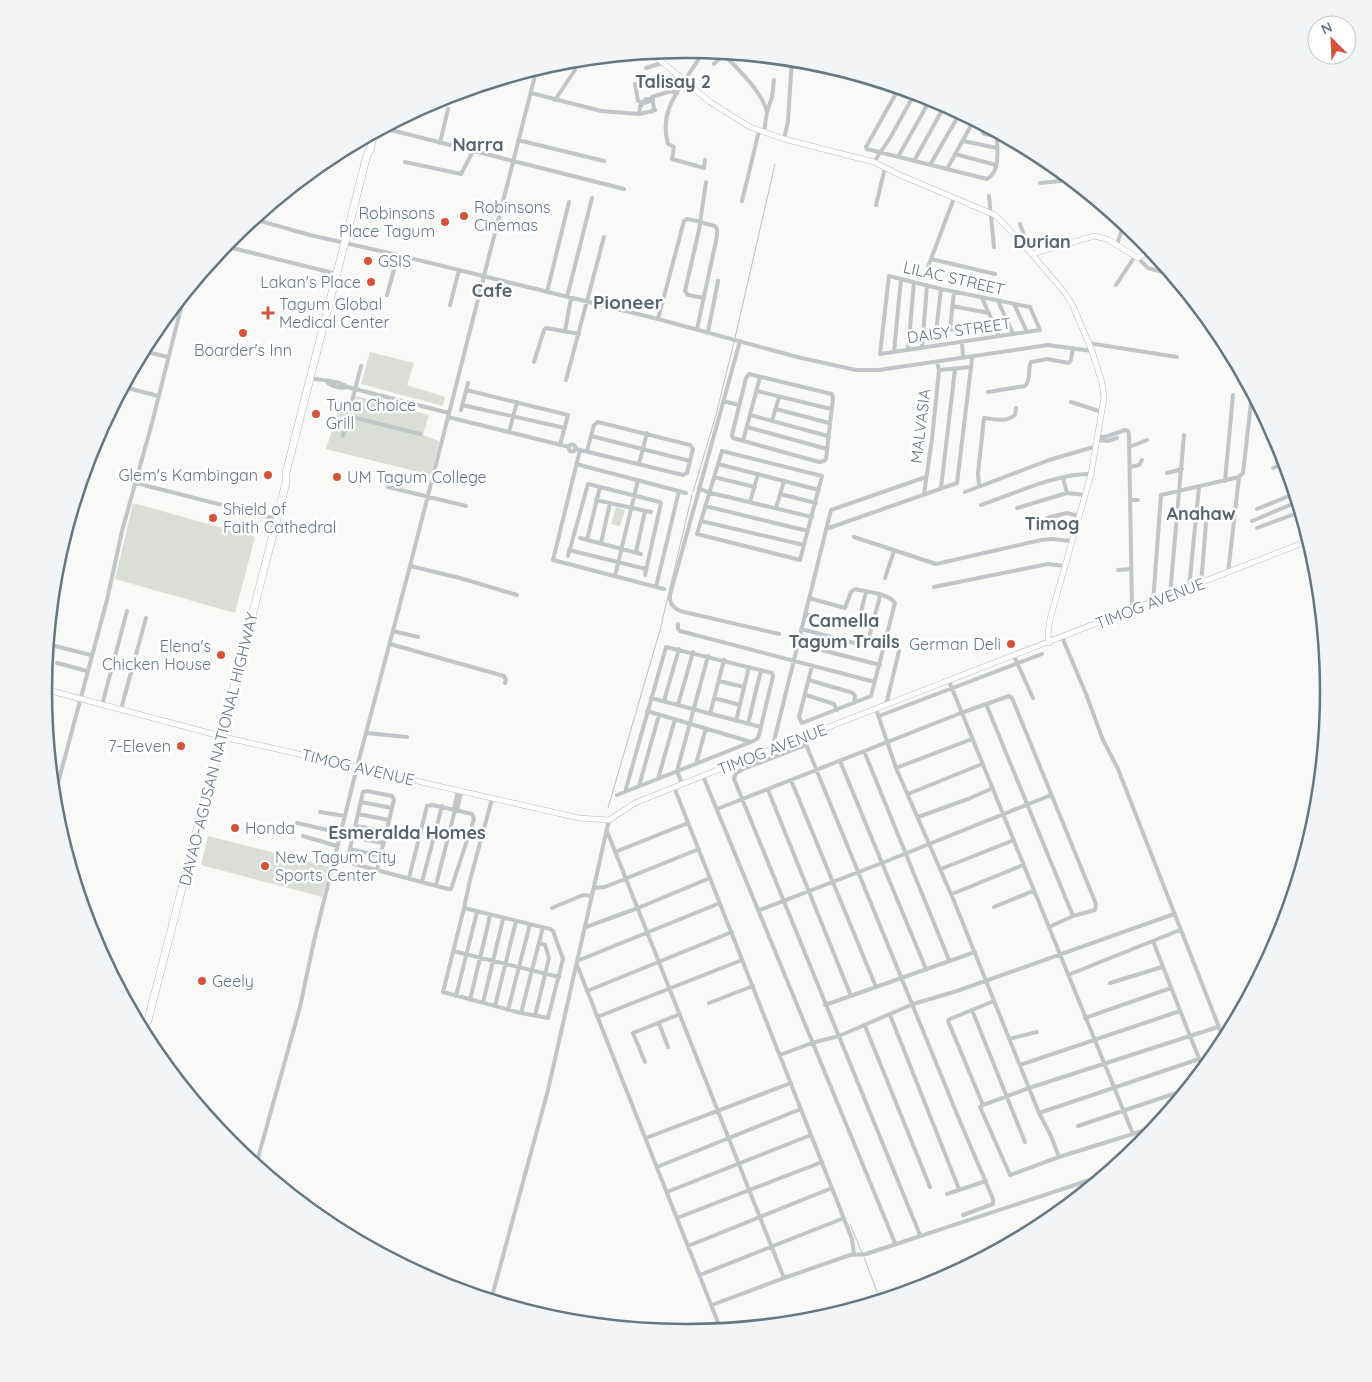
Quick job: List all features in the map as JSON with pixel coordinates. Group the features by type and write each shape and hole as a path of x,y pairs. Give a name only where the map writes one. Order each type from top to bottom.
{"highway":[{"name":"DAVAO-AGUSAN NATIONAL HIGHWAY","path":"272,531 282,482 286,473 336,274 372,140"},
{"name":"DAVAO-AGUSAN NATIONAL HIGHWAY","path":"367,143 367,155"},
{"name":"DAVAO-AGUSAN NATIONAL HIGHWAY","path":"146,1023 286,482 286,473"}],"main road":[{"path":"657,59 723,112 761,132 874,162 990,213 1001,220 1065,293 1073,306 1092,350 1102,383 1104,398 1091,474 1048,626 1049,642"},
{"path":"1032,254 1094,236 1107,239 1136,257 1144,253"},
{"name":"TIMOG AVENUE","path":"52,691 220,735 357,767 579,818 609,820 635,804 674,787 1302,544"}],"street":[{"path":"714,64 718,59"},
{"path":"729,59 752,86 767,112"},
{"path":"698,60 669,104 665,123 668,144 674,147 672,159 704,168 705,160"},
{"path":"646,68 662,63"},
{"path":"784,139 788,122 792,67"},
{"path":"555,100 575,70"},
{"path":"258,1158 300,1007 314,941 357,767 535,76"},
{"path":"742,201 772,97 774,80"},
{"path":"635,84 638,101 642,102 652,100 652,97 671,91 677,93"},
{"path":"531,93 601,111 639,114 654,111 652,100"},
{"path":"896,93 866,147 867,149 986,179 992,176 996,166 997,139"},
{"path":"874,162 881,154 911,99"},
{"path":"639,114 642,102"},
{"path":"898,157 928,106"},
{"path":"440,143 448,109"},
{"path":"914,161 941,112"},
{"path":"930,165 957,119"},
{"path":"947,169 971,126"},
{"path":"392,130 624,188"},
{"path":"518,140 604,161"},
{"path":"963,141 997,148"},
{"path":"405,162 461,174 473,151"},
{"path":"955,154 996,166"},
{"path":"876,205 885,168"},
{"path":"1040,183 1062,181"},
{"path":"704,298 688,295 685,291 706,182"},
{"path":"989,196 994,247"},
{"path":"565,331 569,297 592,198"},
{"path":"928,267 954,198"},
{"path":"547,292 569,202"},
{"path":"658,319 684,221 687,219 715,226 717,230 697,330"},
{"path":"262,221 861,371 937,362 1048,345 1092,350"},
{"path":"1020,224 1025,246"},
{"path":"1117,245 1121,231"},
{"path":"566,380 604,237"},
{"path":"233,248 336,274"},
{"path":"388,295 398,254"},
{"path":"1116,285 1136,257 1148,268 1161,271"},
{"path":"931,259 995,274"},
{"path":"450,305 459,270"},
{"name":"LILAC STREET","path":"880,354 889,276 940,289 1030,307 1040,330"},
{"path":"894,352 901,279"},
{"path":"708,332 718,281"},
{"path":"908,350 914,282"},
{"path":"922,348 927,285"},
{"path":"936,332 940,289"},
{"path":"950,330 954,292"},
{"path":"982,298 999,336"},
{"path":"998,301 1013,334"},
{"name":"LILAC STREET","path":"1014,304 1027,332"},
{"path":"952,306 988,313"},
{"path":"59,779 180,310"},
{"path":"923,334 993,324"},
{"path":"534,362 544,328 579,334"},
{"name":"DAISY STREET","path":"880,354 1040,330"},
{"path":"740,341 670,594 671,604 680,611 779,634"},
{"path":"962,342 963,357"},
{"path":"1088,343 1177,357"},
{"path":"988,392 1025,386 1028,383 1029,364 1031,362 1047,360 1069,363 1073,348"},
{"path":"150,353 168,357"},
{"path":"826,529 957,483 972,359"},
{"name":"MALVASIA","path":"924,494 939,370 937,362"},
{"path":"343,436 362,366"},
{"path":"939,370 971,366"},
{"path":"941,488 955,368"},
{"path":"751,374 760,377 831,393 833,396 826,459 824,461 819,462 734,439 732,435 747,376 751,374"},
{"path":"743,441 760,377"},
{"path":"310,378 560,445 569,447 573,444 578,449 683,475 687,473 694,449 692,445 598,422 594,425 587,451"},
{"path":"468,383 462,407 565,428"},
{"path":"130,388 158,396"},
{"path":"466,390 568,415 560,445"},
{"path":"756,391 831,409"},
{"path":"1225,481 1233,394"},
{"path":"772,421 779,397"},
{"path":"723,401 739,404"},
{"path":"509,432 517,402"},
{"path":"1071,402 1102,412"},
{"path":"1228,573 1239,478 1243,473 1251,405"},
{"path":"979,486 978,473 984,418 1009,419 1015,415 1016,408"},
{"path":"776,409 830,423"},
{"path":"750,415 828,436"},
{"path":"348,416 420,434"},
{"path":"747,427 827,449"},
{"path":"965,492 1126,430 1129,434 1132,610"},
{"path":"639,464 647,433"},
{"path":"1170,595 1184,435"},
{"path":"591,436 690,461"},
{"path":"1098,441 1108,441 1117,438"},
{"path":"1129,447 1147,440"},
{"path":"578,449 553,560 664,589"},
{"path":"722,450 822,476 800,560 697,534 708,492 718,464 722,450"},
{"path":"1130,467 1138,465 1142,460"},
{"path":"576,464 686,493"},
{"path":"718,464 819,490"},
{"path":"1273,468 1278,466"},
{"path":"1167,473 1182,469"},
{"path":"750,502 758,474"},
{"path":"981,505 1077,474 1091,474"},
{"path":"772,749 831,510 926,477"},
{"path":"714,478 755,487"},
{"path":"1063,478 1067,493"},
{"path":"1153,602 1161,496 1239,478"},
{"path":"615,576 638,480"},
{"path":"776,508 784,481"},
{"path":"136,483 274,518"},
{"path":"568,556 587,486 590,484 600,486 661,503 645,575"},
{"path":"587,540 600,486"},
{"path":"388,487 466,506"},
{"path":"1190,588 1199,487"},
{"path":"698,490 812,517"},
{"path":"656,587 679,491"},
{"path":"1017,508 1067,493 1085,495"},
{"path":"780,494 816,503"},
{"path":"1257,509 1289,496"},
{"path":"596,500 651,512"},
{"path":"1130,500 1138,500"},
{"path":"601,543 610,503"},
{"path":"1252,520 1291,504"},
{"path":"705,506 808,531"},
{"path":"636,552 645,511"},
{"path":"1201,584 1206,511"},
{"path":"1047,518 1067,514 1079,516"},
{"path":"1257,528 1294,514"},
{"path":"701,521 804,545"},
{"path":"854,537 932,563 941,564 1041,540 1072,540"},
{"path":"580,538 641,554"},
{"path":"569,550 646,569"},
{"path":"885,578 894,550"},
{"path":"934,587 1048,564 1064,566"},
{"path":"410,566 517,595"},
{"path":"1118,570 1131,569"},
{"path":"809,598 845,608 852,590 866,592 894,601 872,696 804,723 800,722 799,717 812,666"},
{"path":"805,614 857,627 866,592"},
{"path":"801,629 868,645 880,596"},
{"path":"102,705 127,612"},
{"path":"121,709 146,618"},
{"path":"678,624 678,630 680,631 875,682"},
{"path":"393,631 418,637"},
{"path":"1062,637 1103,740 1118,769 1220,1032"},
{"path":"390,644 504,676 505,683"},
{"path":"798,644 880,665"},
{"path":"54,646 91,655"},
{"path":"617,795 625,792 658,779 677,771 751,742 758,737 773,675 771,672 666,647 625,792"},
{"path":"664,702 679,649"},
{"path":"886,705 900,651"},
{"path":"678,705 693,652"},
{"path":"879,716 1042,654"},
{"path":"682,784 677,771 708,656"},
{"path":"1014,656 1033,698"},
{"path":"710,714 724,660"},
{"path":"57,663 87,671"},
{"path":"736,721 749,666"},
{"path":"748,724 761,670"},
{"path":"809,680 853,693 855,696 854,703"},
{"path":"719,681 744,687"},
{"path":"949,681 1133,1134"},
{"path":"806,695 834,704 837,710"},
{"path":"717,810 1007,695 1011,697 1096,904 1095,910 1048,926"},
{"path":"651,698 761,728"},
{"path":"714,698 740,705"},
{"path":"986,704 1073,916"},
{"path":"876,709 896,768 952,894 1039,1113 1059,1157"},
{"path":"647,711 751,742"},
{"path":"640,786 660,715"},
{"path":"658,779 675,719"},
{"path":"696,764 706,728"},
{"path":"367,733 407,737"},
{"path":"803,737 993,1199 993,1204 963,1215"},
{"path":"896,768 972,739"},
{"path":"806,744 743,769 736,773 734,779 920,1235"},
{"path":"864,751 949,960"},
{"path":"840,761 926,969"},
{"path":"908,794 982,764"},
{"path":"703,776 760,910 812,1043 895,1244"},
{"path":"791,780 876,987"},
{"path":"674,787 844,1218 852,1239 854,1255"},
{"path":"918,817 993,788"},
{"path":"436,885 460,790"},
{"path":"768,790 851,996"},
{"path":"347,862 363,792 367,791 393,797 377,870"},
{"path":"760,910 1051,795"},
{"path":"464,908 553,931 563,955 550,1017 545,1018 508,1010 446,994 443,991 453,951 492,798"},
{"path":"361,802 392,808"},
{"path":"339,860 448,889 453,887 474,819 472,814 442,806 428,806 409,878"},
{"path":"422,882 442,806"},
{"path":"320,812 345,816"},
{"path":"358,814 389,820"},
{"path":"493,1294 548,1090 586,927 588,896 594,888 609,820"},
{"path":"297,823 341,834"},
{"path":"616,852 688,823"},
{"path":"355,826 387,831"},
{"path":"607,832 719,1110 784,1278"},
{"path":"303,836 338,846"},
{"path":"352,837 383,843"},
{"path":"941,869 1014,840"},
{"path":"350,848 381,856"},
{"path":"594,888 605,887 699,849"},
{"path":"952,894 1023,865"},
{"path":"586,927 710,878"},
{"path":"994,906 1033,891"},
{"path":"552,908 588,896"},
{"path":"577,963 720,903"},
{"path":"456,996 477,912"},
{"path":"780,1055 812,1043 839,1036 913,1004 1174,914"},
{"path":"470,1000 490,916"},
{"path":"482,1003 503,919"},
{"path":"495,1006 507,964 516,921"},
{"path":"508,1010 530,924"},
{"path":"521,1013 543,927"},
{"path":"1068,975 1180,930"},
{"path":"587,991 732,932"},
{"path":"1039,1113 1199,1059 1153,941"},
{"path":"535,1016 549,955 545,945 539,943"},
{"path":"453,951 559,977"},
{"path":"825,1005 975,952"},
{"path":"597,1017 742,960"},
{"path":"577,963 719,1323"},
{"path":"1110,982 1162,967"},
{"path":"709,1003 753,986"},
{"path":"1085,1018 1171,988"},
{"path":"983,1105 948,1021 994,1001"},
{"path":"972,1010 1024,1142"},
{"path":"1020,1065 1180,1011"},
{"path":"645,1062 633,1033 680,1014"},
{"path":"890,1015 959,1189"},
{"path":"659,1023 668,1047"},
{"path":"864,1026 930,1187"},
{"path":"1141,1131 1059,1157 1010,1175 980,1107 1029,1088 1218,1027"},
{"path":"1010,1039 1037,1032"},
{"path":"646,1138 791,1083"},
{"path":"1078,1126 1175,1093"},
{"path":"657,1166 801,1109"},
{"path":"667,1192 812,1135"},
{"path":"677,1218 822,1162"},
{"path":"712,1305 784,1278 854,1255 866,1254 1088,1181"},
{"path":"947,1194 986,1182"},
{"path":"688,1246 832,1188"},
{"path":"700,1276 844,1218"}],"shaded area":[{"path":"370,352 414,363 407,385 445,397 443,406 361,384"},
{"path":"356,396 429,415 423,435 439,441 431,475 326,449 341,402 354,403"},
{"path":"133,503 255,537 235,613 115,579"},
{"path":"616,507 625,510 620,526 611,524"},
{"name":"New Tagum City Sports Center","path":"208,836 330,867 322,897 201,865"}],"waterway":[{"path":"735,338 775,164"},
{"path":"693,492 716,415 734,342"},
{"path":"608,808 660,630 692,495"},
{"path":"850,1224 862,1253"},
{"path":"864,1257 878,1295"}],"place":[{"name":"Robinsons Cinemas","path":"464,216"},
{"name":"Robinsons Place Tagum","path":"445,222"},
{"name":"GSIS","path":"368,261"},
{"name":"Lakan's Place","path":"371,282"},
{"name":"Tagum Global Medical Center","path":"268,313"},
{"name":"Boarder's Inn","path":"243,333"},
{"name":"Tuna Choice Grill","path":"316,414"},
{"name":"Glem's Kambingan","path":"268,475"},
{"name":"UM Tagum College","path":"337,477"},
{"name":"Shield of Faith Cathedral","path":"213,518"},
{"name":"German Deli","path":"1011,644"},
{"name":"Elena's Chicken House","path":"221,655"},
{"name":"7-Eleven","path":"181,746"},
{"name":"Honda","path":"235,828"},
{"name":"New Tagum City Sports Center","path":"265,866"},
{"name":"Geely","path":"202,981"}],"district":[{"name":"Talisay 2","path":"673,82"},
{"name":"Narra","path":"478,145"},
{"name":"Durian","path":"1042,242"},
{"name":"Cafe","path":"492,291"},
{"name":"Pioneer","path":"628,302"},
{"name":"Anahaw","path":"1201,514"},
{"name":"Timog","path":"1052,524"},
{"name":"Camella Tagum Trails","path":"844,631"},
{"name":"Esmeralda Homes","path":"407,833"}]}
